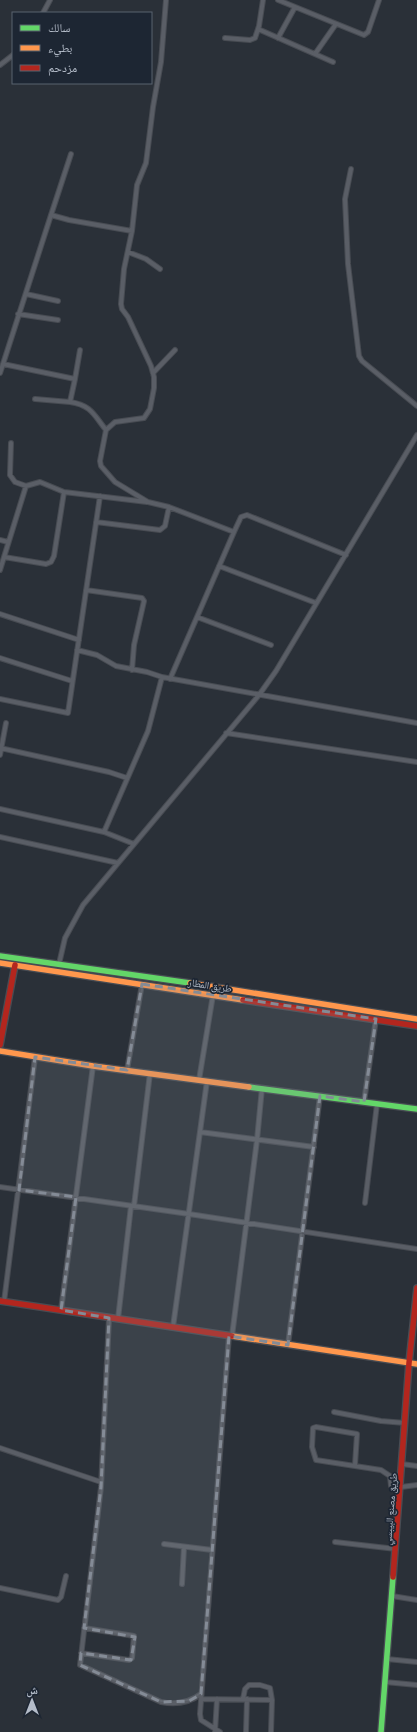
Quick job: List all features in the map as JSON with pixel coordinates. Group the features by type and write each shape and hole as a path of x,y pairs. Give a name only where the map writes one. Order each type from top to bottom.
{"main road":[{"name":"طريق المطار","path":"0,956 417,1019"},
{"name":"طريق المطار","path":"0,963 417,1026"},
{"path":"0,1045 15,965"},
{"path":"0,1051 93,1066 417,1109"},
{"name":"طريق مصنع البيبسي","path":"381,1732 401,1487 409,1363 417,1288"},
{"path":"2,1302 417,1364"}],"street":[{"path":"44,12 50,0"},
{"path":"148,502 115,482 101,466 100,461 106,430 115,422 140,420 146,417 150,409 153,393 153,373 128,317 121,307 124,269 132,231 137,185 146,163 153,107 161,62 166,0"},
{"path":"225,38 253,39 257,35 263,0"},
{"path":"278,0 360,34 366,34 368,32 379,0"},
{"path":"278,38 295,7"},
{"path":"314,54 336,24"},
{"path":"258,29 333,62"},
{"path":"0,66 12,56"},
{"path":"0,373 71,154"},
{"path":"351,169 345,199 348,264 359,356 362,361 417,406"},
{"path":"51,215 69,220 132,231"},
{"path":"128,252 146,259 160,269"},
{"path":"26,294 58,301"},
{"path":"18,314 58,320"},
{"path":"70,402 80,350"},
{"path":"153,373 174,350"},
{"path":"3,364 75,379"},
{"path":"35,399 70,402 84,405 106,430"},
{"path":"59,964 62,946 78,913 95,889 258,695 276,671 417,435"},
{"path":"11,444 10,475 15,482 26,486 40,482 64,492 148,502 169,507 234,532"},
{"path":"412,444 417,446"},
{"path":"0,570 26,486"},
{"path":"4,557 46,564 51,562 54,556 64,492"},
{"path":"0,699 68,713 100,496"},
{"path":"96,522 160,530 165,526 169,507"},
{"path":"170,679 241,517 247,515 346,555"},
{"path":"0,540 8,542"},
{"path":"219,566 316,603"},
{"path":"86,590 142,598 144,601 134,645 132,670"},
{"path":"0,614 79,640"},
{"path":"197,617 271,645"},
{"path":"77,650 97,655 116,666 147,672 170,679 417,723"},
{"path":"0,658 72,681"},
{"path":"104,832 126,778 148,731 162,677"},
{"path":"0,755 6,723"},
{"path":"226,733 417,762"},
{"path":"1,748 109,772 126,778"},
{"path":"0,809 104,832 134,844"},
{"path":"0,837 118,863"},
{"path":"127,1070 142,984"},
{"path":"200,1080 213,994"},
{"path":"364,1102 376,1020"},
{"path":"2,1302 19,1190 35,1057"},
{"path":"61,1310 93,1066"},
{"path":"118,1319 150,1073"},
{"path":"173,1327 207,1081"},
{"path":"216,1731 200,1717 201,1694 230,1336 257,1140 262,1088"},
{"path":"288,1345 320,1096"},
{"path":"365,1203 378,1104"},
{"path":"200,1132 314,1147"},
{"path":"0,1187 76,1197 417,1249"},
{"path":"109,1318 101,1482 80,1664 82,1667 161,1702 170,1704 184,1702 201,1694"},
{"path":"334,1412 381,1421 405,1423"},
{"path":"355,1465 357,1434 314,1427 311,1443 315,1460 355,1465 384,1471 390,1476 391,1486 401,1487 417,1485"},
{"path":"0,1448 101,1482"},
{"path":"402,1464 417,1466"},
{"path":"335,1542 396,1549"},
{"path":"164,1544 212,1550"},
{"path":"182,1584 184,1547"},
{"path":"0,1588 58,1600 61,1597 66,1576"},
{"path":"392,1596 417,1600"},
{"path":"81,1653 129,1660 132,1658 134,1636 84,1628"},
{"path":"386,1659 417,1662"},
{"path":"385,1682 417,1685"},
{"path":"246,1732 246,1687 260,1685 270,1688 272,1700 271,1732"},
{"path":"201,1699 272,1700"},
{"path":"216,1731 218,1699"}],"highlighted area":[{"path":"142,984 376,1019 364,1102 320,1096 288,1345 229,1336 201,1694 189,1701 161,1702 80,1665 81,1653 131,1660 135,1637 84,1628 101,1487 109,1318 61,1310 76,1197 19,1190 35,1057 127,1070"}],"traffic: fast":[{"path":"0,956 190,983"},
{"path":"249,1087 417,1109"},
{"path":"381,1732 393,1577"}],"traffic: slow":[{"path":"0,963 243,1000"},
{"path":"190,983 417,1019"},
{"path":"0,1051 93,1066 249,1087"},
{"path":"232,1336 417,1364"}],"traffic: jam":[{"path":"0,1045 15,965"},
{"path":"243,1000 417,1026"},
{"path":"393,1577 409,1363 417,1288"},
{"path":"0,1301 232,1336"}]}
